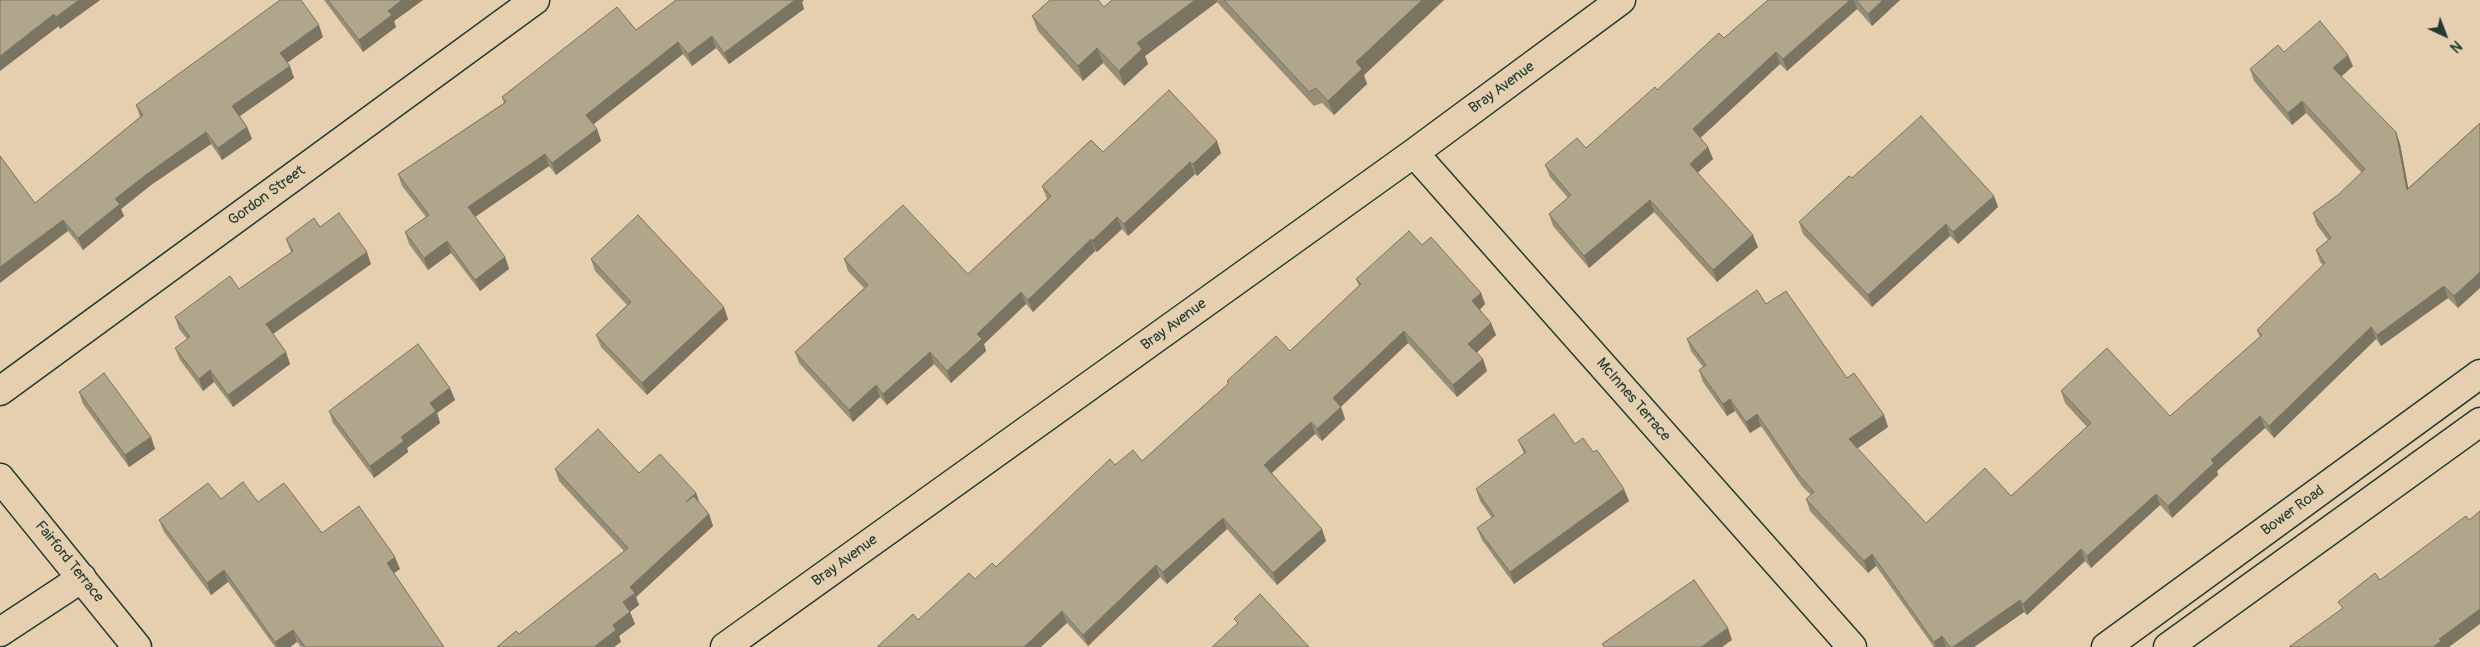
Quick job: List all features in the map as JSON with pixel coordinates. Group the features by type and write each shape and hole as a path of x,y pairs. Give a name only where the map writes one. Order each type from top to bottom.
{"street":[{"name":"Gordon Street","path":"0,391 535,0"},
{"name":"Bray Avenue","path":"725,647 1414,153 1621,0"},
{"name":"McInnes Terrace","path":"1414,153 1852,647"},
{"name":"Bower Road","path":"2106,647 2480,374"},
{"path":"2168,647 2480,422"},
{"name":"Fairford Terrace","path":"0,478 136,647"},
{"path":"0,632 82,578"}],"building":[{"path":"0,0 79,0 56,17 54,14 0,56"},
{"path":"280,0 301,0 319,25 280,53 290,66 232,106 247,127 218,148 206,132 115,199 120,204 78,238 63,220 0,267 0,156 35,203 143,115 136,105"},
{"path":"328,0 402,0 388,11 392,15 359,40"},
{"path":"676,0 795,0 724,53 712,36 688,54 678,42 586,115 597,129 552,163 545,154 468,207 505,257 475,280 447,241 424,258 405,232 429,215 398,174 506,102 502,97 617,7 636,30"},
{"path":"1050,0 1098,0 1104,7 1112,0 1195,0 1137,43 1142,49 1119,71 1097,48 1078,66 1032,16"},
{"path":"1224,0 1422,0 1356,62 1362,69 1328,101 1316,88 1309,92"},
{"path":"1768,0 1850,0 1783,59 1776,52 1693,129 1708,147 1690,164 1753,235 1713,270 1650,200 1584,256 1549,214 1571,195 1545,165 1577,138 1586,148 1655,87 1657,90 1719,33 1724,38"},
{"path":"1856,0 1883,0 1868,14"},
{"path":"2320,21 2348,55 2333,68 2396,132 2407,190 2480,123 2480,272 2454,296 2444,286 2377,335 2371,327 2269,426 2260,416 2211,460 2214,463 2168,506 2156,494 2087,556 2081,549 2023,604 2020,600 1953,647 1950,647 1942,636 1934,642 1872,554 1864,561 1806,499 1814,492 1798,474 1757,414 1746,422 1730,399 1723,404 1699,370 1706,365 1687,339 1757,290 1766,304 1786,291 1847,378 1854,373 1884,415 1849,439 1926,523 1985,468 2011,496 2091,423 2061,391 2107,348 2170,416 2262,335 2257,330 2325,263 2316,250 2331,238 2313,213 2338,195 2365,169 2302,101 2288,113 2250,69 2278,45 2284,52"},
{"path":"1169,90 1217,141 1193,164 1190,162 1124,224 1117,217 1092,241 1091,239 1028,300 1021,292 977,334 982,339 947,371 930,352 883,394 876,385 849,410 795,352 868,285 844,259 903,205 968,274 1051,196 1042,186 1091,140 1103,152"},
{"path":"1921,116 1994,196 1953,232 1946,224 1868,295 1799,222 1849,176 1852,178"},
{"path":"339,213 367,252 266,324 286,352 228,395 210,370 199,379 175,348 190,337 175,317 230,276 239,289 293,251 286,239 314,218 320,227"},
{"path":"638,215 724,307 642,383 596,335 631,302 591,259"},
{"path":"1409,231 1422,245 1431,237 1481,293 1472,301 1491,323 1468,344 1483,359 1453,385 1404,331 1333,398 1341,407 1317,429 1311,422 1264,465 1322,529 1273,573 1223,518 1163,572 1156,565 1083,635 1062,611 1024,647 877,647 913,614 918,620 969,573 975,579 992,563 996,567 1110,459 1115,465 1133,450 1142,461 1229,383 1227,381 1276,336 1290,351 1361,284 1356,279"},
{"path":"418,344 450,388 430,403 436,411 401,437 404,441 370,466 329,411"},
{"path":"104,373 151,437 125,455 79,392"},
{"path":"1554,414 1575,444 1583,438 1593,452 1597,450 1624,489 1510,572 1477,528 1494,516 1476,489 1526,452 1518,440"},
{"path":"598,429 639,473 660,454 696,493 686,502 694,496 709,514 630,587 635,593 623,602 630,612 613,625 616,630 594,647 497,647 516,631 519,634 628,548 555,469"},
{"path":"243,482 258,502 284,483 322,533 359,506 395,557 387,563 444,647 305,647 293,630 275,642 224,570 207,583 159,520 208,483 221,499"},
{"path":"2480,511 2480,609 2439,639 2441,641 2433,647 2289,647 2343,608 2338,602 2375,573 2380,580 2466,516 2469,520"},
{"path":"1694,580 1728,628 1701,647 1604,647 1602,644"},
{"path":"1260,594 1309,647 1212,647 1238,623 1234,619"}]}
